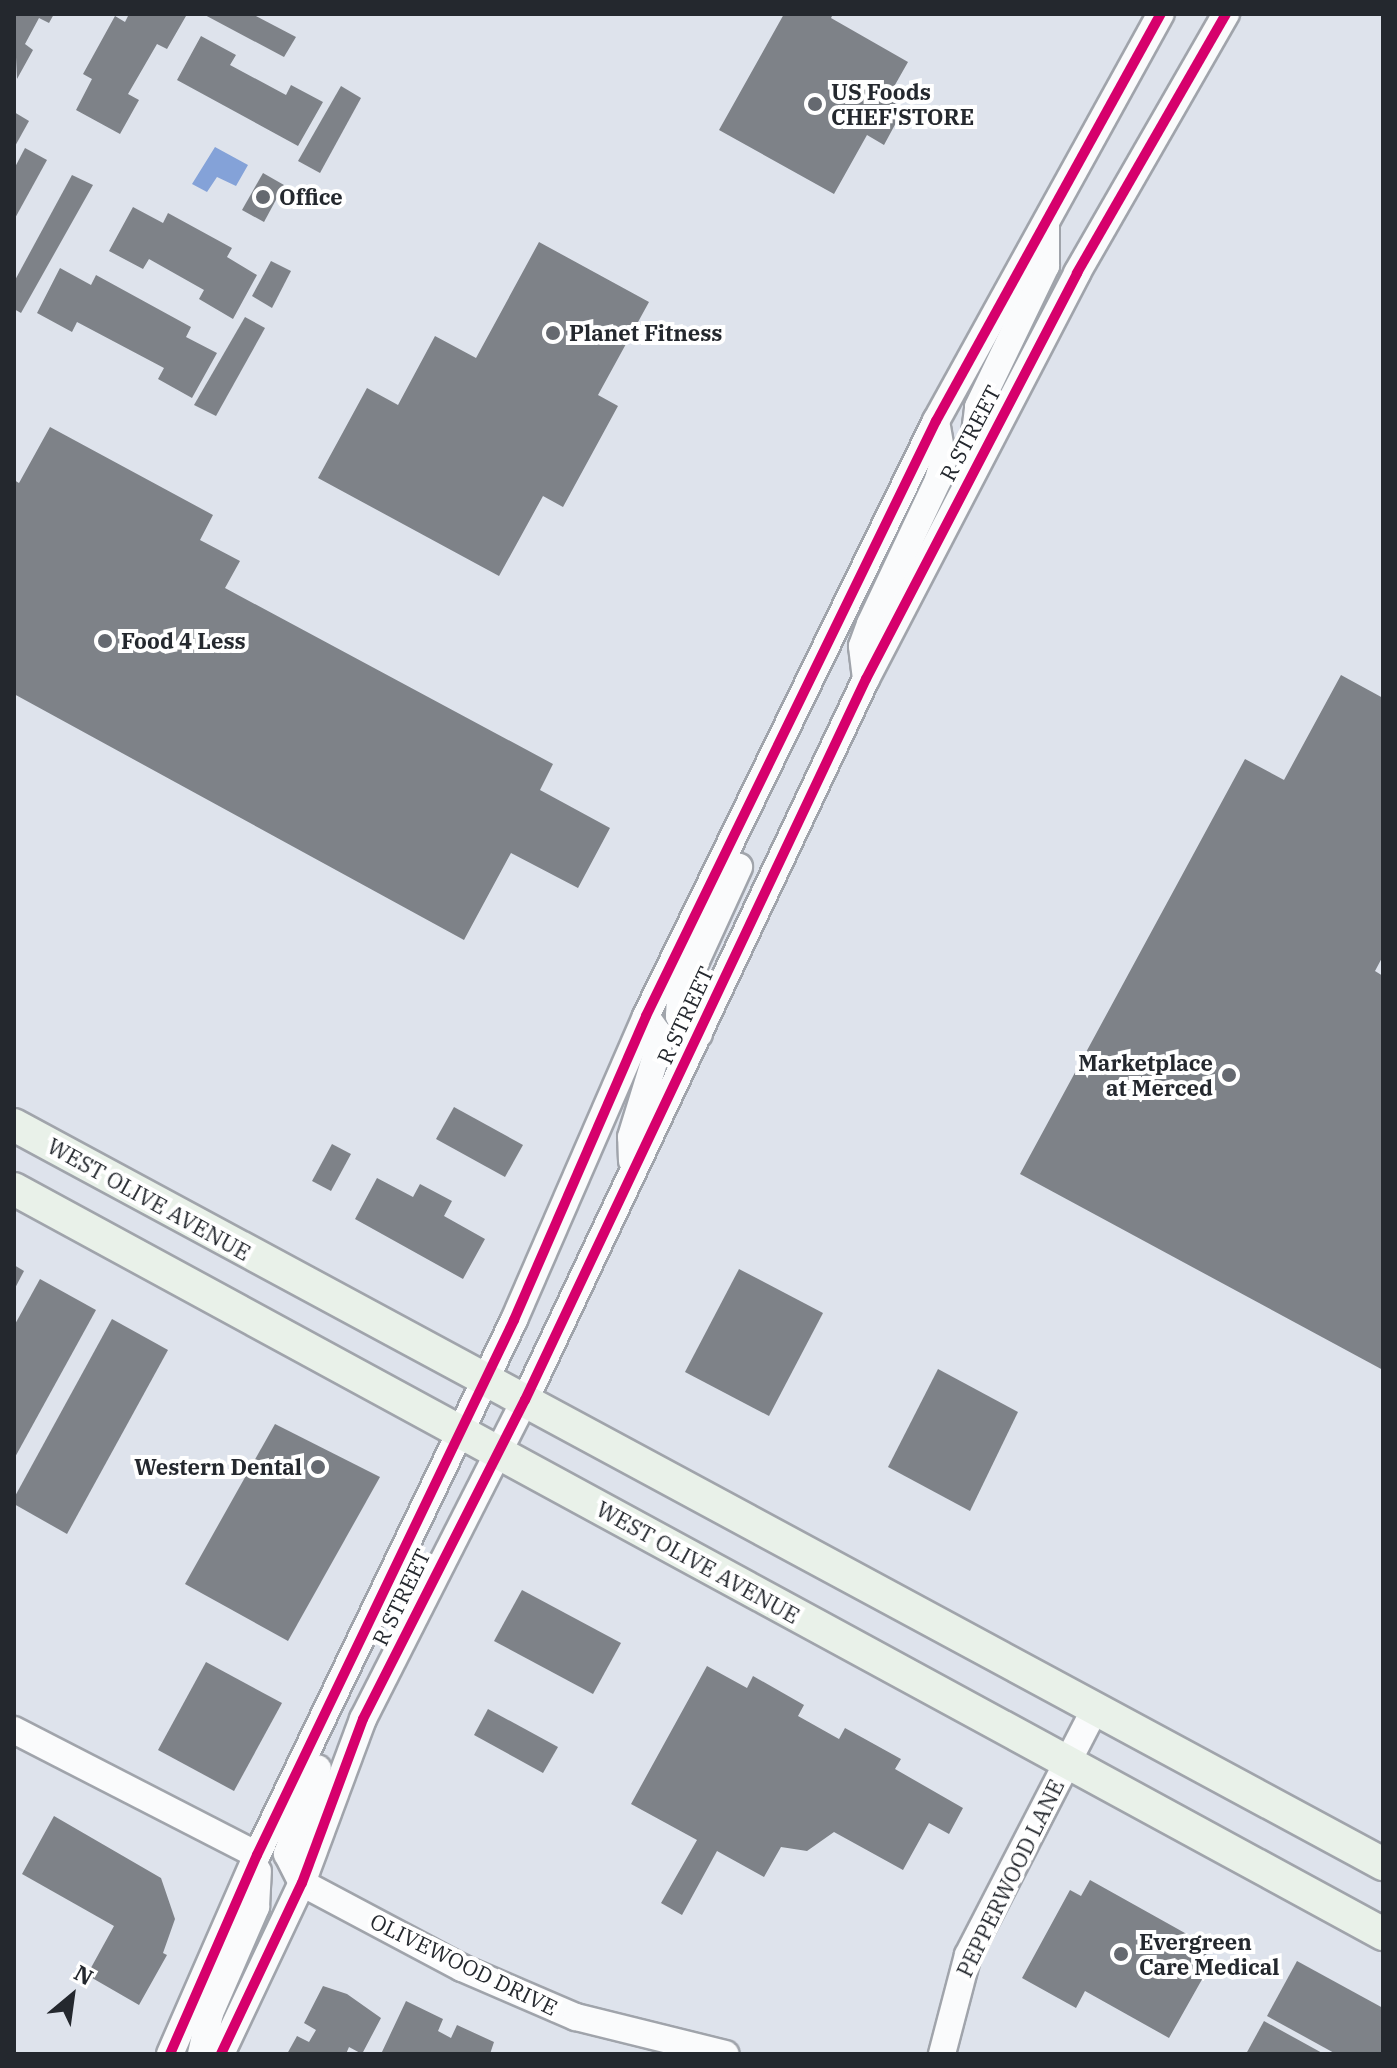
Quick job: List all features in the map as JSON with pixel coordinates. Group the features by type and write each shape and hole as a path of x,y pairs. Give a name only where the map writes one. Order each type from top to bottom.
{"main road":[{"name":"WEST OLIVE AVENUE","path":"14,1125 1383,1864"},
{"name":"WEST OLIVE AVENUE","path":"14,1189 1383,1934"}],"street":[{"name":"R STREET","path":"170,2054 257,1855 486,1380 646,1016 936,421 1161,14"},
{"name":"R STREET","path":"221,2054 302,1883 363,1719 525,1400 866,679 985,446 1226,14"},
{"path":"985,446 975,433 978,407 1046,266 1046,221"},
{"path":"866,679 862,646 938,480 943,461 936,421"},
{"path":"699,1034 679,1016 680,996 749,845 748,809"},
{"path":"634,1168 631,1137 658,1049 657,1032 646,1016"},
{"name":"PEPPERWOOD LANE","path":"942,2054 968,1955 1095,1709"},
{"path":"302,1883 287,1854 324,1752 324,1721"},
{"path":"14,1730 257,1855 256,1907 210,2013 201,2054"},
{"name":"OLIVEWOOD DRIVE","path":"302,1883 462,1968 576,2017 725,2054"}],"water":[{"path":"215,147 248,165 236,186 217,177 207,192 192,184"}],"building":[{"path":"14,14 54,14 49,23 39,18 25,44 33,50 17,79"},
{"path":"129,14 186,16 167,49 157,44 128,94 139,100 120,134 76,110 92,79 83,74 115,16 125,22"},
{"path":"203,14 252,14 296,37 284,57"},
{"name":"US Foods CHEF'STORE","path":"784,14 833,14 831,18 908,62 887,99 904,108 884,145 867,135 834,194 719,130"},
{"path":"201,36 236,55 230,65 286,95 291,85 323,102 298,146 177,80"},
{"path":"341,86 361,98 320,173 298,161"},
{"path":"14,112 29,121 14,148"},
{"path":"25,148 47,160 14,220 14,169"},
{"name":"Office","path":"263,173 284,185 264,222 242,210"},
{"path":"72,175 93,185 21,313 14,309 14,282"},
{"path":"133,207 163,223 168,213 232,248 227,257 257,275 233,319 199,299 204,290 149,259 143,269 109,251"},
{"path":"539,242 649,302 598,395 618,406 563,507 543,496 499,576 318,478 367,388 398,405 435,336 476,358"},
{"path":"271,261 291,271 272,308 252,296"},
{"path":"60,268 91,285 96,275 191,327 186,337 217,353 192,398 158,379 164,368 77,322 72,332 37,313"},
{"path":"245,317 265,328 216,416 194,405"},
{"path":"50,427 213,515 200,540 240,561 225,588 553,764 540,790 610,828 578,888 511,853 464,940 14,694 14,480 19,483"},
{"name":"Marketplace at Merced","path":"1341,675 1383,698 1383,956 1375,971 1383,976 1383,1370 1020,1174 1245,759 1284,780"},
{"path":"454,1107 523,1145 505,1177 436,1139"},
{"path":"332,1144 351,1154 331,1191 312,1181"},
{"path":"377,1178 413,1197 420,1184 452,1201 444,1216 485,1239 463,1279 355,1219"},
{"path":"14,1265 24,1271 14,1290"},
{"path":"739,1269 823,1313 769,1416 685,1372"},
{"path":"40,1279 96,1310 14,1459 14,1326"},
{"path":"112,1319 168,1350 67,1534 14,1504 14,1498"},
{"path":"938,1369 1018,1412 970,1511 888,1467"},
{"path":"275,1424 380,1477 288,1641 185,1584"},
{"path":"522,1590 621,1643 593,1694 494,1641"},
{"path":"206,1662 282,1703 234,1791 158,1750"},
{"path":"707,1666 747,1688 753,1676 804,1705 798,1716 839,1739 845,1728 901,1759 895,1769 963,1808 949,1834 929,1823 903,1870 834,1832 807,1851 781,1847 764,1877 717,1851 682,1915 661,1903 697,1840 631,1804"},
{"path":"488,1709 558,1747 543,1773 474,1735"},
{"path":"54,1816 161,1878 175,1919 163,1953 167,1955 139,2005 87,1975 114,1926 22,1874"},
{"name":"Evergreen Care Medical","path":"1090,1880 1210,1947 1202,1963 1209,1967 1169,2038 1085,1991 1076,2008 1022,1978 1070,1890 1081,1896"},
{"path":"1297,1961 1383,2008 1383,2054 1336,2054 1267,2016"},
{"path":"323,1986 347,1994 381,2018 362,2054 349,2047 346,2054 287,2054 297,2036 309,2042 316,2030 304,2023"},
{"path":"406,2001 443,2019 438,2031 451,2038 457,2025 494,2042 490,2054 381,2054"},
{"path":"1264,2021 1324,2054 1246,2054"}],"cycle path":[{"path":"170,2054 257,1855 514,1320 646,1016 936,421 1161,14"},
{"path":"221,2054 302,1883 363,1719 525,1400 866,679 1077,273 1226,14"}],"place":[{"name":"US Foods CHEF'STORE","path":"815,104"},
{"name":"Office","path":"263,197"},
{"name":"Planet Fitness","path":"553,333"},
{"name":"Food 4 Less","path":"105,641"},
{"name":"Marketplace at Merced","path":"1229,1075"},
{"name":"Western Dental","path":"318,1467"},
{"name":"Evergreen Care Medical","path":"1121,1954"}]}
